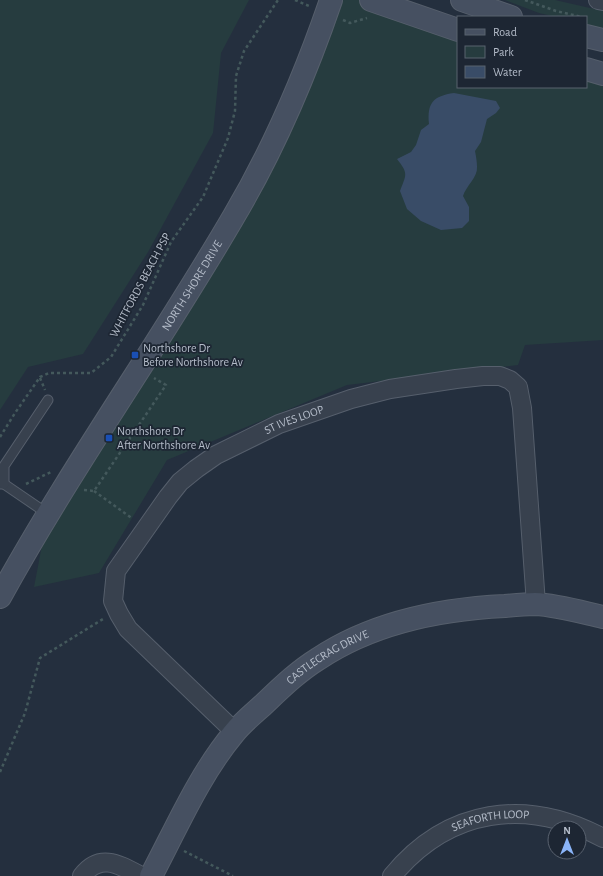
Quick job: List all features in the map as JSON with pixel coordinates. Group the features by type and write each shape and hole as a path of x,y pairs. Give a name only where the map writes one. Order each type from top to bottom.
{"street":[{"name":"NORTH SHORE DRIVE","path":"0,597 48,514 140,370 235,216 287,112 305,70 331,0"},
{"path":"372,0 457,30"},
{"path":"462,0 508,16"},
{"path":"598,0 603,1"},
{"path":"587,36 603,40"},
{"path":"587,69 603,74"},
{"name":"ST IVES LOOP","path":"235,732 128,629 113,601 116,571 180,482 216,455 279,424 373,393 483,376 500,376 510,380 518,387 522,408 536,604"},
{"name":"CASTLECRAG DRIVE","path":"151,876 205,773 235,732 290,679 318,658 345,643 372,632 410,620 476,607 536,604 603,617"},
{"name":"SEAFORTH LOOP","path":"392,876 409,857 436,836 452,828 479,818 502,814 526,814 545,817 567,822 586,829 603,838"},
{"path":"82,876 94,865 102,862 111,862 140,876"}],"lane":[{"path":"48,400 4,466 2,484 48,514"}],"path":[{"name":"WHITFORDS BEACH PSP","path":"0,437 14,413 40,377 49,373 91,373 111,357 143,305 171,242 203,197 228,138 236,110 236,76 244,51 278,0"},
{"path":"525,0 556,11 578,16"},
{"path":"94,491 146,528"},
{"path":"0,772 25,713 40,658 117,611"},
{"path":"169,842 233,876"}],"green space":[{"path":"0,0 249,0 221,53 213,133 148,252 83,354 28,367 0,410"},
{"path":"331,0 371,0 457,30 457,88 587,88 587,69 603,74 603,340 525,345 518,365 347,385 167,460 99,573 34,587 48,514 255,179"},
{"path":"505,0 555,0 603,11 603,28 587,24 587,16 552,16 539,13"}],"water":[{"path":"454,93 496,101 500,108 496,113 487,119 481,142 475,151 477,171 463,196 469,207 469,221 462,228 441,230 421,221 407,209 400,191 405,178 405,171 397,159 411,152 416,145 421,130 429,124 429,111 433,102 441,96"}],"place":[{"name":"Northshore Dr Before Northshore Av","path":"135,355"},
{"name":"Northshore Dr After Northshore Av","path":"109,438"}]}
